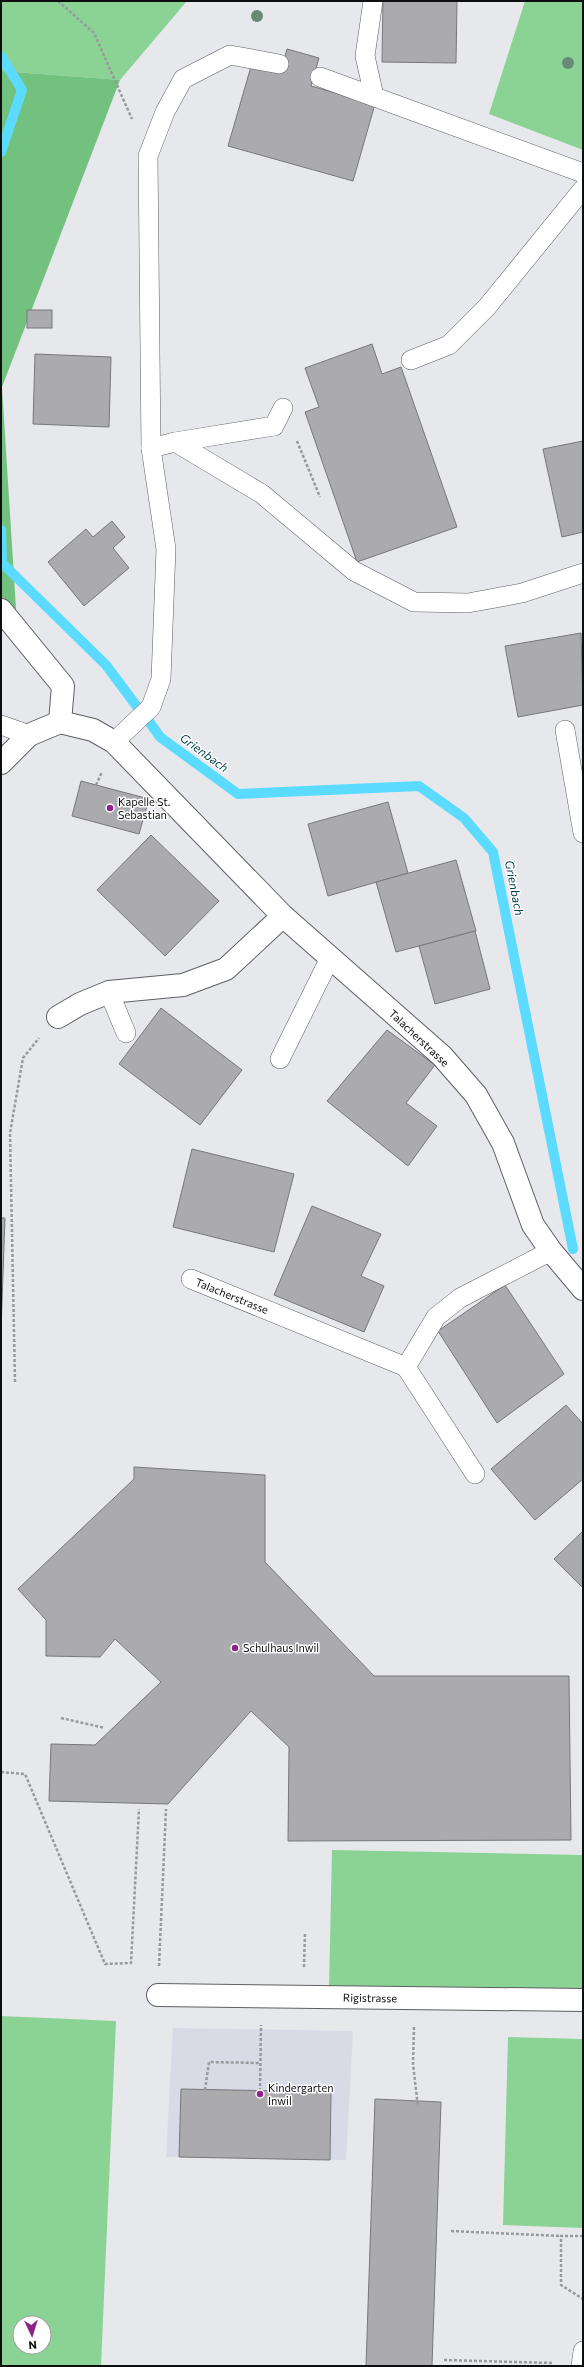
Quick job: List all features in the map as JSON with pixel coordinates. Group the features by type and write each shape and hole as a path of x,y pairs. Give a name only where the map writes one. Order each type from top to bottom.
{"street":[{"path":"1,610 63,686 60,722 29,735 1,763"},
{"name":"Talacherstrasse","path":"60,722 118,738 283,916 442,1056 476,1095 503,1143 533,1225 551,1251 583,1289"},
{"path":"58,1017 80,1004 109,992 183,985 226,969 283,916"},
{"name":"Rigistrasse","path":"158,1995 583,2000"}],"lane":[{"path":"373,1 365,56 374,96"},
{"path":"118,738 151,707 161,679 166,549 151,448 148,156 166,112 183,79 230,55 279,64"},
{"path":"320,77 583,173"},
{"path":"411,360 449,345 481,313 583,189"},
{"path":"151,448 175,442 274,426 283,408"},
{"path":"175,442 262,494 354,571 414,602 475,601 522,593 583,573"},
{"path":"1,725 29,735"},
{"path":"565,730 583,833"},
{"path":"280,1059 330,958"},
{"path":"109,992 126,1033"},
{"path":"475,1474 406,1367 436,1317 460,1298 551,1251"},
{"name":"Talacherstrasse","path":"191,1279 406,1367"},
{"path":"581,2366 583,2351"}],"path":[{"path":"58,1 94,32 148,156"},
{"path":"274,426 295,438 320,497"},
{"path":"15,1382 10,1133 23,1058 58,1017"},
{"path":"61,1718 105,1728"},
{"path":"1,1772 25,1774 105,1964 131,1963 139,1809"},
{"path":"158,1995 166,1809"},
{"path":"305,1932 305,1955"},
{"path":"260,2091 261,1996"},
{"path":"415,1998 413,2064 418,2107"},
{"path":"205,2090 209,2062 260,2063"},
{"path":"451,2231 583,2236"},
{"path":"561,2236 562,2285 583,2299"},
{"path":"444,2360 527,2362"}],"shaded area":[{"name":"Kindergarten Inwil","path":"173,2028 353,2031 346,2160 166,2157"}],"green space":[{"path":"1,1 187,1 120,80 1,71"},
{"path":"525,1 583,1 583,150 489,114"},
{"path":"1,71 120,80 2,387 18,641 1,617"},
{"path":"332,1850 583,1855 583,1993 329,1988"},
{"path":"1,2016 116,2021 101,2366 1,2366"},
{"path":"508,2037 583,2039 583,2228 503,2225"}],"building":[{"path":"383,1 457,1 456,63 382,62"},
{"path":"287,49 319,58 311,86 375,104 353,181 228,146 252,63 281,71"},
{"path":"27,310 52,310 52,328 27,328"},
{"path":"372,344 382,374 401,367 457,527 357,562 305,412 319,407 305,368"},
{"path":"35,354 111,357 109,427 33,424"},
{"path":"583,441 583,532 562,537 543,449"},
{"path":"112,521 125,537 113,548 129,568 84,606 48,562 86,529 93,537"},
{"path":"581,633 583,705 518,717 505,646"},
{"name":"Kapelle St. Sebastian","path":"81,781 149,799 139,834 72,816"},
{"path":"388,802 408,873 328,896 308,824"},
{"path":"151,835 219,901 165,956 97,890"},
{"path":"456,860 476,931 396,952 376,882"},
{"path":"475,931 490,989 435,1004 419,946"},
{"path":"161,1008 242,1070 200,1125 119,1064"},
{"path":"387,1030 435,1065 406,1103 437,1126 408,1166 327,1101"},
{"path":"192,1149 294,1174 274,1252 173,1227"},
{"path":"312,1206 381,1234 361,1276 384,1286 364,1332 274,1295"},
{"path":"1,1218 5,1218 1,1330"},
{"path":"505,1285 564,1374 497,1423 438,1331"},
{"path":"566,1405 583,1424 583,1479 535,1520 491,1469"},
{"name":"Schulhaus Inwil","path":"134,1467 265,1475 265,1562 374,1676 569,1676 571,1840 288,1841 289,1747 251,1711 168,1804 49,1801 51,1744 95,1745 161,1682 115,1639 100,1657 46,1656 46,1620 18,1589 134,1479"},
{"path":"583,1531 583,1588 554,1559"},
{"path":"181,2089 331,2092 330,2160 179,2157"},
{"path":"375,2099 441,2102 432,2366 366,2366"}],"waterway":[{"name":"Grienbach","path":"1,56 22,90 1,152"},
{"name":"Grienbach","path":"1,530 2,563 106,665 138,708"},
{"name":"Grienbach","path":"148,720 160,737 238,794 419,786 464,818 493,852 573,1249"}],"place":[{"name":"Kapelle St. Sebastian","path":"110,808"},
{"name":"Schulhaus Inwil","path":"235,1648"},
{"name":"Kindergarten Inwil","path":"260,2094"}]}
